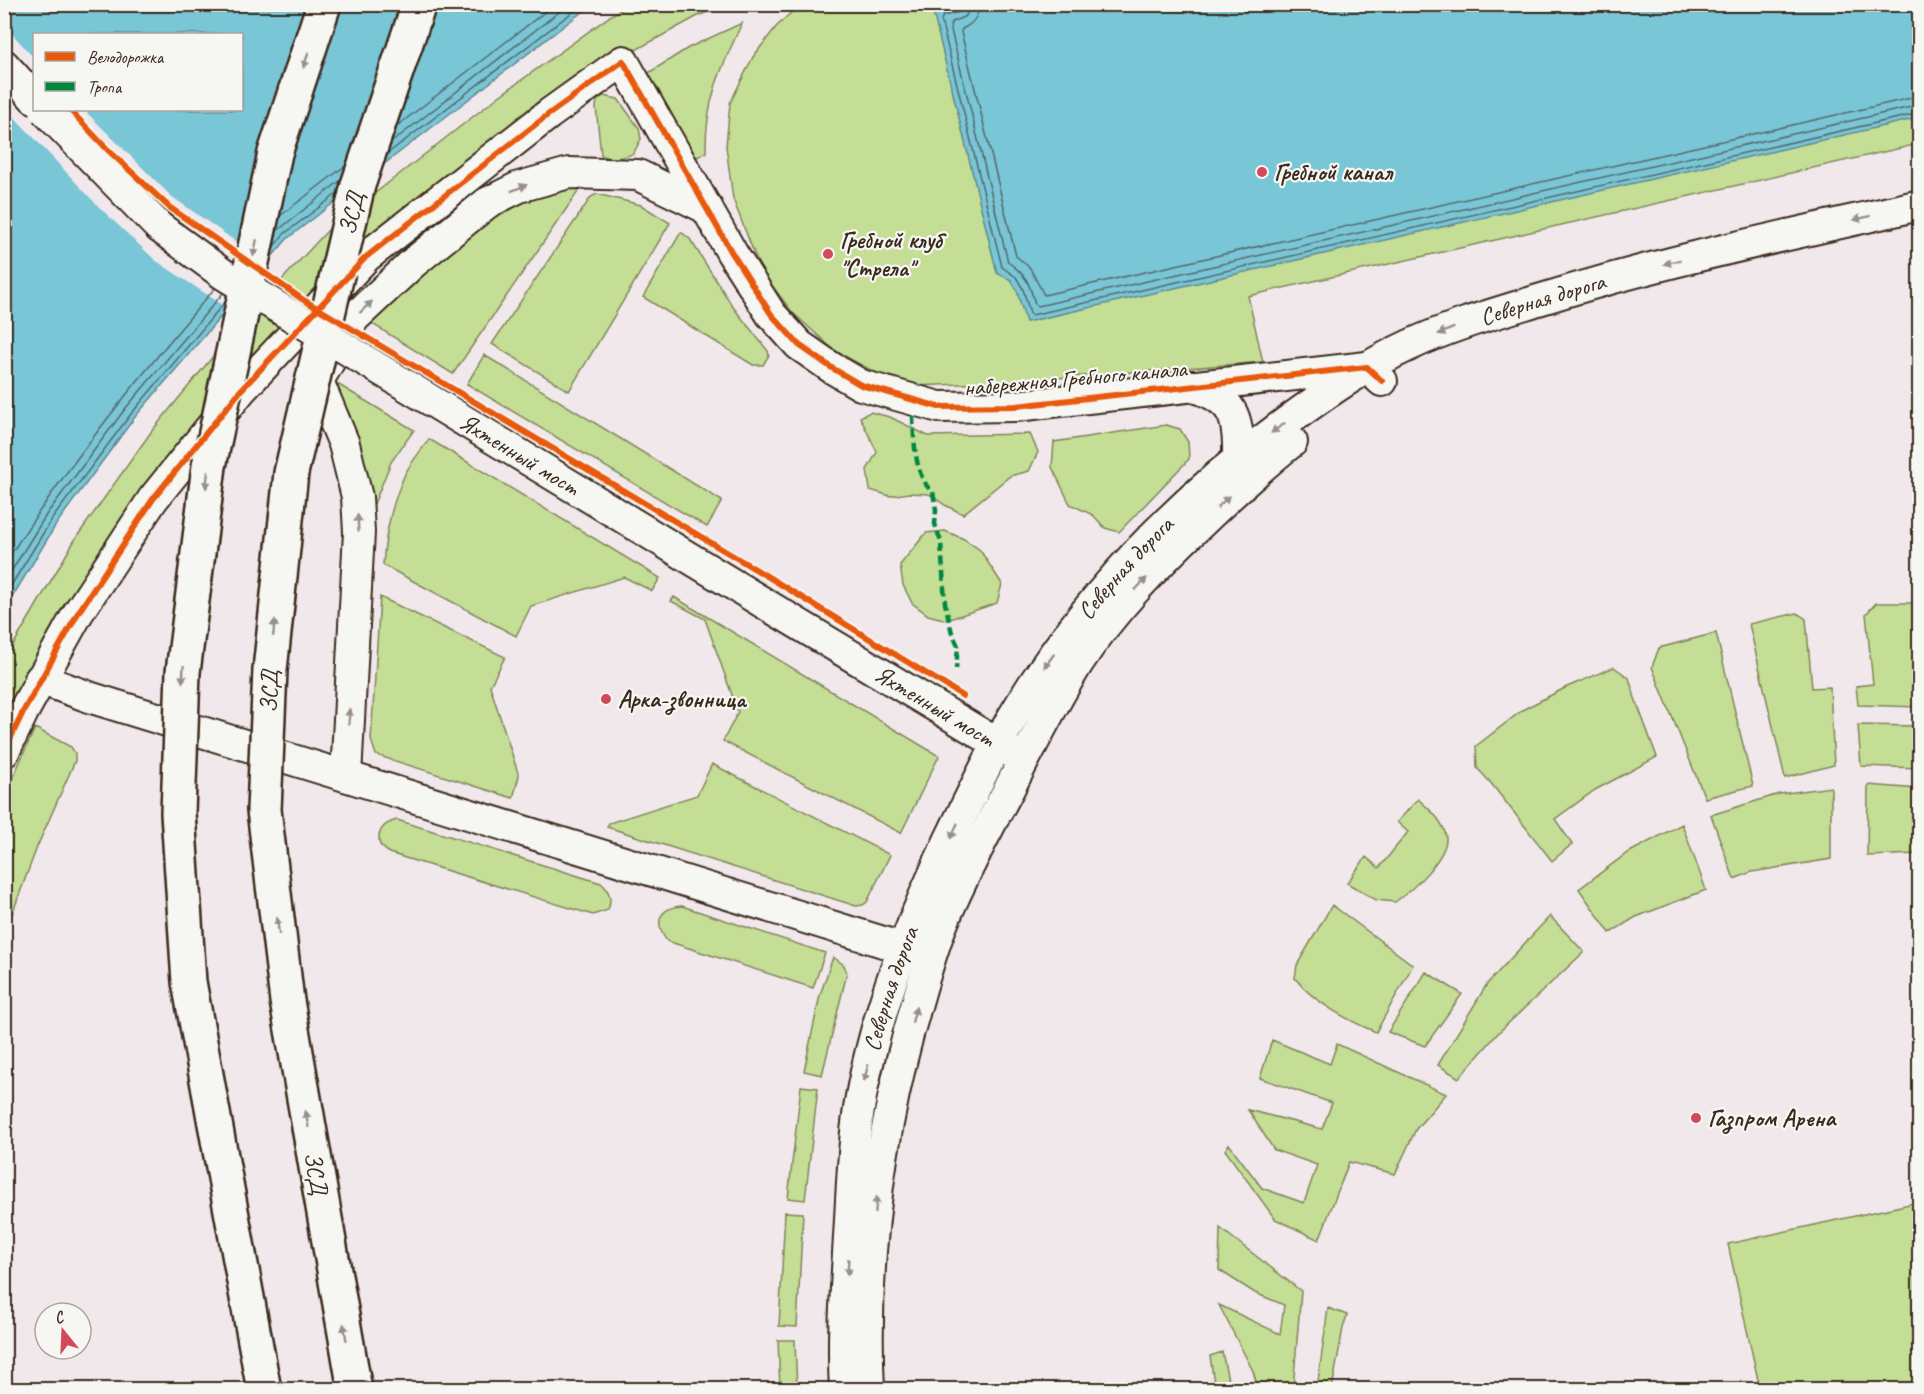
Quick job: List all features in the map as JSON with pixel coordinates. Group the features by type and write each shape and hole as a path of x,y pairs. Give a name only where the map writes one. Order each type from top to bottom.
{"highway":[{"path":"264,1389 189,981 178,813 183,672 209,466 273,165 324,4"},
{"name":"ЗСД","path":"355,1389 287,1001 264,810 270,670 291,473 358,185 419,4"}],"street":[{"name":"набережная Гребного канала","path":"40,680 78,613 153,500 241,390 366,257 549,114 623,61 742,270 771,314 799,345 861,385 939,407 1016,406 1191,386 1375,374"},
{"path":"4,65 33,97"},
{"name":"Яхтенный мост","path":"46,111 159,227 223,274 384,374 1025,760"},
{"path":"346,776 359,532 357,497 344,444 318,381 354,318 413,263 487,203 519,188 568,172 638,175 708,209"},
{"name":"Северная дорога","path":"1375,374 1411,344 1466,322 1592,283 1700,255 1920,206"},
{"name":"Северная дорога","path":"869,1389 868,1286 878,1178 893,1090 941,928 972,862 1078,663 1134,591 1246,465 1299,412 1375,374 1421,362 1474,341 1597,303 1704,275 1920,226"},
{"name":"набережная Гребного канала","path":"1191,386 1210,392 1224,401 1234,415 1246,465"},
{"name":"Северная дорога","path":"845,1389 845,1333 853,1169 863,1087 880,1019 903,947 926,889 998,744 1033,684 1084,614 1163,526 1246,465"},
{"path":"4,752 40,680 931,957"}],"green space":[{"name":"Гребной канал","path":"969,4 1919,5 1919,144 1248,296 1263,362 1006,382 916,386 888,379 835,351 792,312 761,271 733,199 726,146 730,103 753,57 776,27 798,6 928,5 933,12"},
{"path":"630,5 725,5 698,16 606,66 247,370 5,739 5,659 76,538 151,432 228,338 328,230 498,97 613,14"},
{"path":"742,23 721,70 711,100 706,133 706,152 694,159 647,74 688,48"},
{"path":"603,96 618,99 639,128 641,139 633,154 613,158 601,155 596,107 597,101"},
{"path":"584,183 453,374 369,322 439,257 496,214 533,196"},
{"path":"597,194 641,205 670,223 569,391 492,344 591,197"},
{"path":"681,232 690,239 733,307 768,351 769,355 763,365 753,365 643,297"},
{"path":"484,355 722,501 707,527 467,384"},
{"path":"329,379 414,430 391,462 374,504 353,423"},
{"path":"870,412 890,417 928,436 1030,434 1038,452 1029,471 1010,476 963,514 929,494 909,493 890,496 870,490 867,470 877,452 860,417"},
{"path":"1166,425 1180,429 1188,442 1189,459 1119,532 1105,528 1093,515 1070,504 1052,467 1054,442"},
{"path":"429,439 660,578 652,591 624,577 531,606 516,636 383,565 387,530 400,485 407,470"},
{"path":"945,531 964,539 980,550 1002,584 997,603 947,620 928,615 912,603 903,585 900,565 926,533"},
{"path":"380,597 505,657 490,686 519,776 513,798 376,755 371,740"},
{"path":"674,597 939,756 901,833 723,741 738,712 705,619 671,601"},
{"path":"1876,603 1919,603 1919,707 1858,705 1856,686 1873,684 1866,614"},
{"path":"1797,613 1806,619 1812,688 1830,687 1834,765 1785,778 1749,624"},
{"path":"1716,633 1753,786 1705,798 1652,667 1659,648"},
{"path":"1614,667 1629,678 1657,757 1595,790 1555,819 1572,844 1552,861 1477,768 1476,746 1524,709"},
{"path":"1858,725 1919,726 1919,768 1861,766"},
{"path":"35,728 71,747 75,753 75,761 37,847 5,933 5,795"},
{"path":"712,764 890,855 867,902 856,906 607,827 609,823 697,795"},
{"path":"1868,785 1919,789 1919,854 1867,856"},
{"path":"1831,787 1831,859 1752,872 1734,879 1711,815 1779,794"},
{"path":"1418,799 1439,821 1446,837 1441,854 1427,873 1395,902 1376,900 1347,883 1366,857 1379,868 1408,832 1397,822"},
{"path":"397,820 601,883 609,895 608,910 593,915 389,853 380,845 379,836 382,828"},
{"path":"1682,824 1706,890 1636,917 1610,933 1579,889 1626,854"},
{"path":"1332,905 1413,965 1376,1032 1332,1010 1311,995 1295,978 1297,965"},
{"path":"682,906 825,953 813,988 667,941 660,928 663,913 674,907"},
{"path":"1550,916 1584,952 1499,1032 1459,1078 1438,1065 1487,984"},
{"path":"833,957 844,965 847,973 822,1075 804,1071 820,995"},
{"path":"1426,972 1462,994 1425,1046 1388,1032"},
{"path":"1272,1040 1330,1064 1337,1044 1446,1094 1416,1129 1395,1174 1349,1162 1319,1240 1275,1219 1225,1150 1229,1144 1262,1188 1304,1203 1317,1165 1274,1150 1248,1110 1322,1129 1332,1103 1260,1078"},
{"path":"801,1086 818,1088 805,1200 788,1198"},
{"path":"1919,1202 1919,1389 1760,1389 1728,1244"},
{"path":"785,1212 803,1213 797,1327 779,1326"},
{"path":"1220,1228 1301,1291 1293,1389 1258,1389 1253,1371 1219,1305 1280,1334 1284,1305 1255,1293 1219,1270"},
{"path":"1328,1308 1347,1315 1332,1389 1317,1389"},
{"path":"778,1340 795,1340 797,1389 780,1389"},
{"path":"1222,1352 1230,1389 1215,1389 1210,1356"}],"water":[{"path":"5,5 594,5 288,238 135,417 57,523 5,609"},
{"name":"Гребной канал","path":"969,5 1919,5 1919,118 1026,322 1017,291 1011,280 997,273 933,12"}],"pier":[{"path":"5,26 33,57 33,111 85,111 171,196 269,265 230,310 155,260 98,206 4,106"}],"marked path":[{"path":"913,416 919,468 927,486 933,492 936,510 935,524 941,542 945,603 952,633 958,646 956,669"}],"cycle path":[{"path":"4,752 23,712 78,613 153,499 241,390 366,257 549,114 623,61 732,253 771,314 799,345 861,385 939,407 1016,406 1367,367 1382,381"},
{"path":"71,111 108,150 169,207 302,299 963,696"}],"place":[{"name":"Гребной канал","path":"1262,172"},
{"name":"Гребной клуб \"Стрела\"","path":"828,254"},
{"name":"Арка-звонница","path":"606,699"},
{"name":"Газпром Арена","path":"1696,1118"}]}
